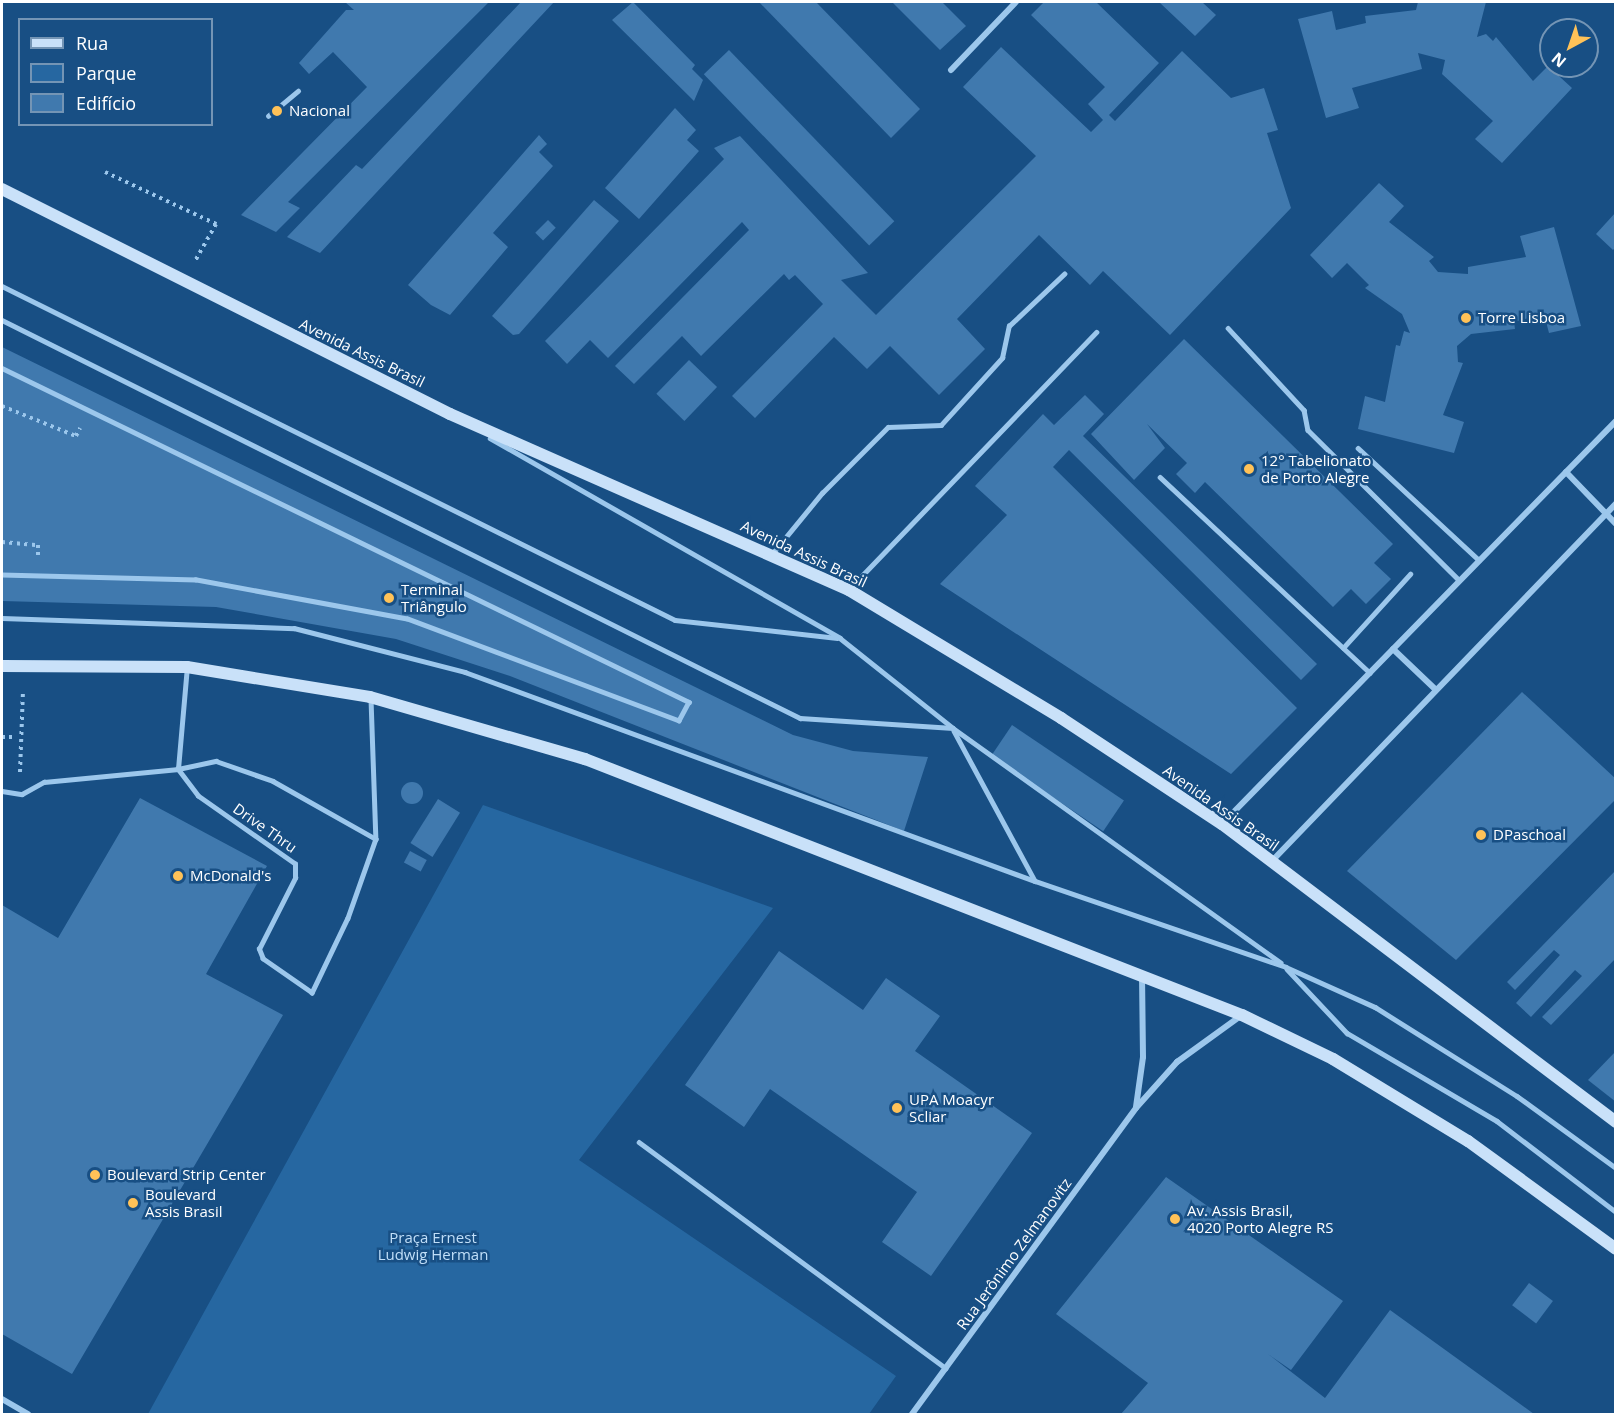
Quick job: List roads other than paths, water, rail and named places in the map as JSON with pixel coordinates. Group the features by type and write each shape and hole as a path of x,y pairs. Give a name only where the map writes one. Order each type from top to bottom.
{"main road":[{"name":"Avenida Assis Brasil","path":"2,189 450,414 772,554 849,590 1061,718 1222,824 1616,1122"},
{"path":"2,666 187,667 370,697 585,759 1242,1015 1333,1059 1468,1141 1616,1249"}],"street":[{"path":"951,70 1016,2"},
{"path":"1222,824 1616,422"},
{"path":"1566,472 1616,524"},
{"path":"1272,861 1435,689 1616,504"},
{"path":"1393,649 1435,689"},
{"name":"Rua Jerônimo Zelmanovitz","path":"1136,1107 1143,1057 1142,975"},
{"name":"Rua Jerônimo Zelmanovitz","path":"912,1414 1136,1107 1177,1062 1242,1015"},
{"path":"2,1399 28,1414"}],"lane":[{"path":"268,117 298,91"},
{"path":"772,554 822,493 888,427 905,423 938,428 1002,358 1009,326 1064,274"},
{"path":"2,286 675,620 840,638"},
{"path":"2,320 800,718 953,728"},
{"path":"1228,328 1304,410 1308,430 1459,580"},
{"path":"849,590 1096,332"},
{"path":"2,368 689,702 679,721 407,619 196,580 2,575"},
{"path":"450,414 840,638 953,728 1286,967 1347,1034 1497,1121 1616,1212"},
{"path":"1358,448 1479,560"},
{"path":"1160,477 1370,673"},
{"path":"1343,648 1410,574"},
{"path":"2,618 305,631 465,672 1035,881 1286,967 1375,1007 1517,1096 1616,1168"},
{"path":"178,769 187,667"},
{"path":"2,791 22,794 44,782 178,769 216,761 245,771 376,839 370,697"},
{"path":"953,728 1035,881"},
{"name":"Drive Thru","path":"178,769 198,796 295,864 295,878 260,954 312,993 348,918 376,839"},
{"path":"639,1142 946,1368"}],"place":[{"name":"Nacional","path":"277,111"},
{"name":"Torre Lisboa","path":"1466,318"},
{"name":"12° Tabelionato de Porto Alegre","path":"1249,469"},
{"name":"Terminal Triângulo","path":"389,598"},
{"name":"DPaschoal","path":"1481,835"},
{"name":"McDonald's","path":"178,876"},
{"name":"UPA Moacyr Scliar","path":"897,1108"},
{"name":"Boulevard Strip Center","path":"95,1175"},
{"name":"Boulevard Assis Brasil","path":"133,1203"},
{"name":"Av. Assis Brasil, 4020 Porto Alegre RS","path":"1175,1219"}],"park label":[{"name":"Praça Ernest Ludwig Herman","path":"433,1246"}]}
